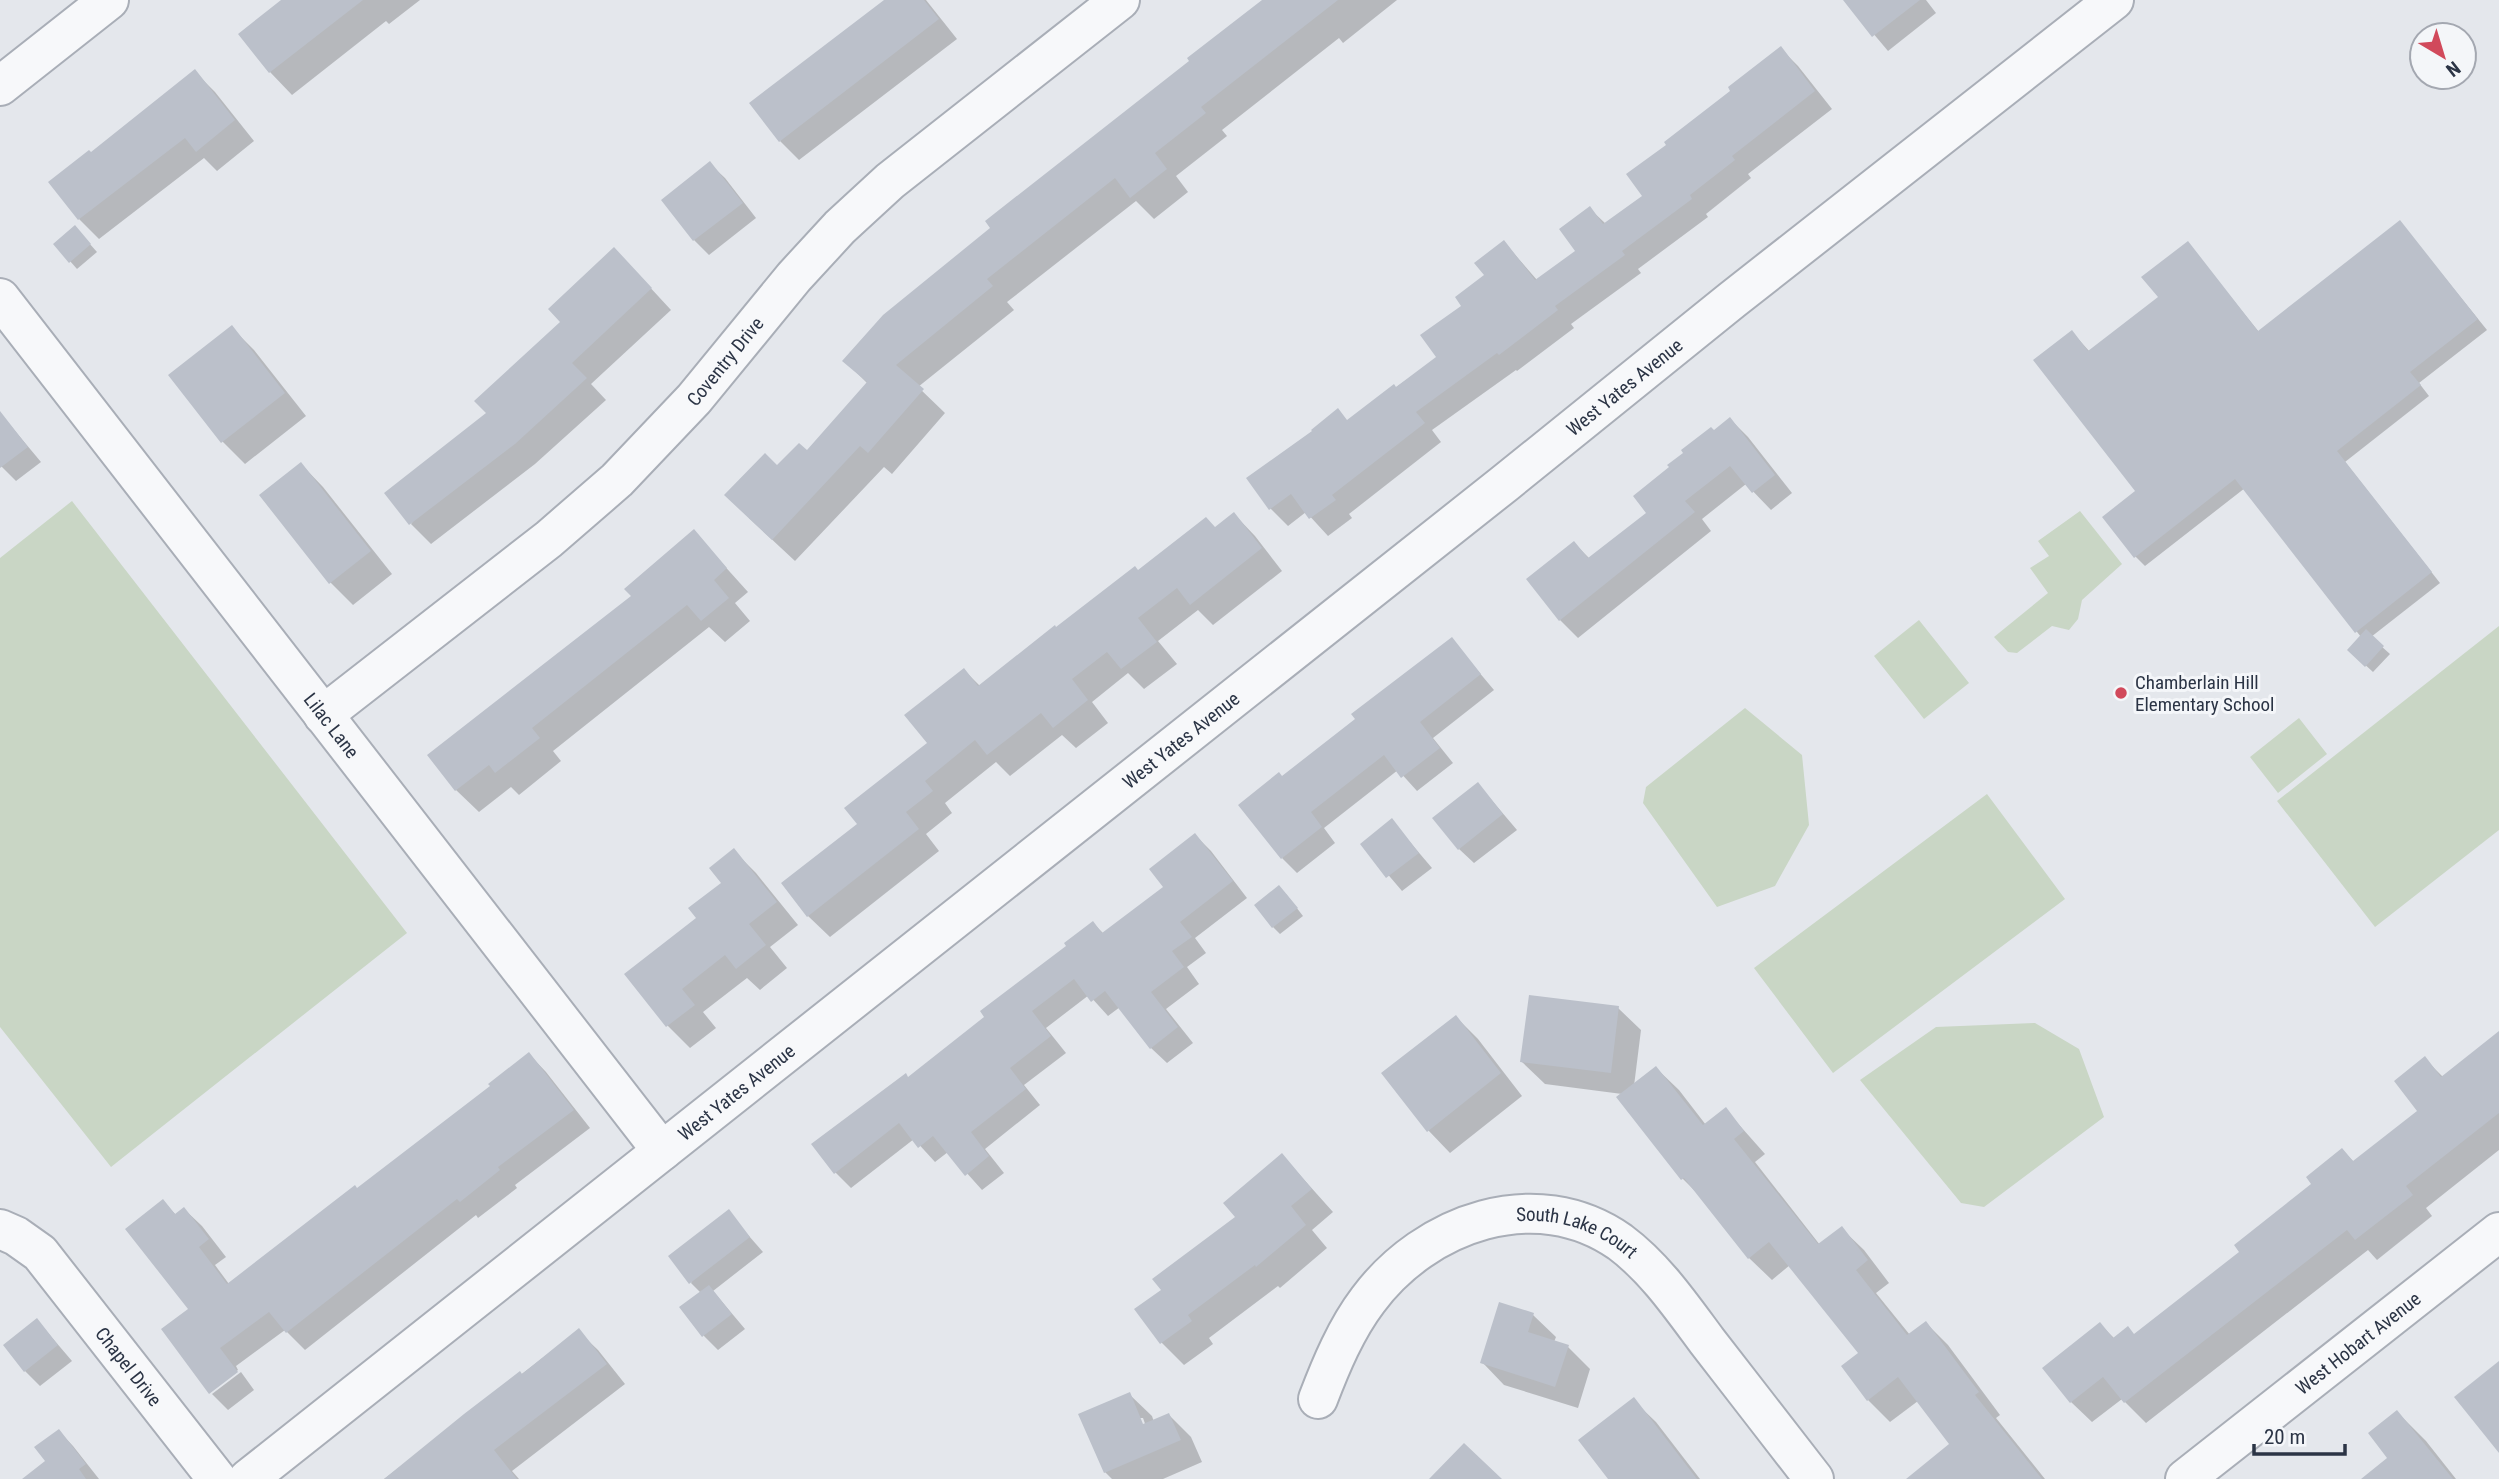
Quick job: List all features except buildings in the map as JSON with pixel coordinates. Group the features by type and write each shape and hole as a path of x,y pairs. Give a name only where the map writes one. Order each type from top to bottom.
{"street":[{"path":"0,86 109,0"},
{"name":"Coventry Drive","path":"323,715 549,538 617,480 694,399 794,277 840,227 890,181 1120,0"},
{"name":"West Yates Avenue","path":"248,1479 2113,0"},
{"name":"Lilac Lane","path":"0,298 662,1151"},
{"name":"South Lake Court","path":"1318,1399 1329,1371 1368,1301 1405,1262 1447,1233 1468,1224 1512,1214 1558,1216 1601,1230 1638,1258 1669,1291 1814,1479"},
{"name":"Chapel Drive","path":"0,1228 40,1253 217,1479"},
{"name":"West Hobart Avenue","path":"2185,1479 2499,1232"}],"green space":[{"path":"72,501 407,933 111,1167 0,1027 0,558"},
{"path":"2080,511 2122,564 2082,600 2078,619 2069,630 2052,626 2017,653 2008,652 1994,637 2048,593 2030,568 2049,556 2038,541"},
{"path":"1919,620 1969,683 1924,719 1874,656"},
{"path":"2499,626 2499,830 2375,927 2277,801"},
{"path":"1745,708 1802,755 1809,825 1775,886 1717,907 1643,803 1646,787"},
{"path":"2299,718 2327,754 2278,793 2250,757"},
{"path":"1987,794 2065,899 1833,1073 1754,968"},
{"path":"2035,1023 2079,1049 2104,1117 1984,1207 1961,1203 1860,1080 1936,1027"}],"place":[{"name":"Chamberlain Hill Elementary School","path":"2121,693"}]}
